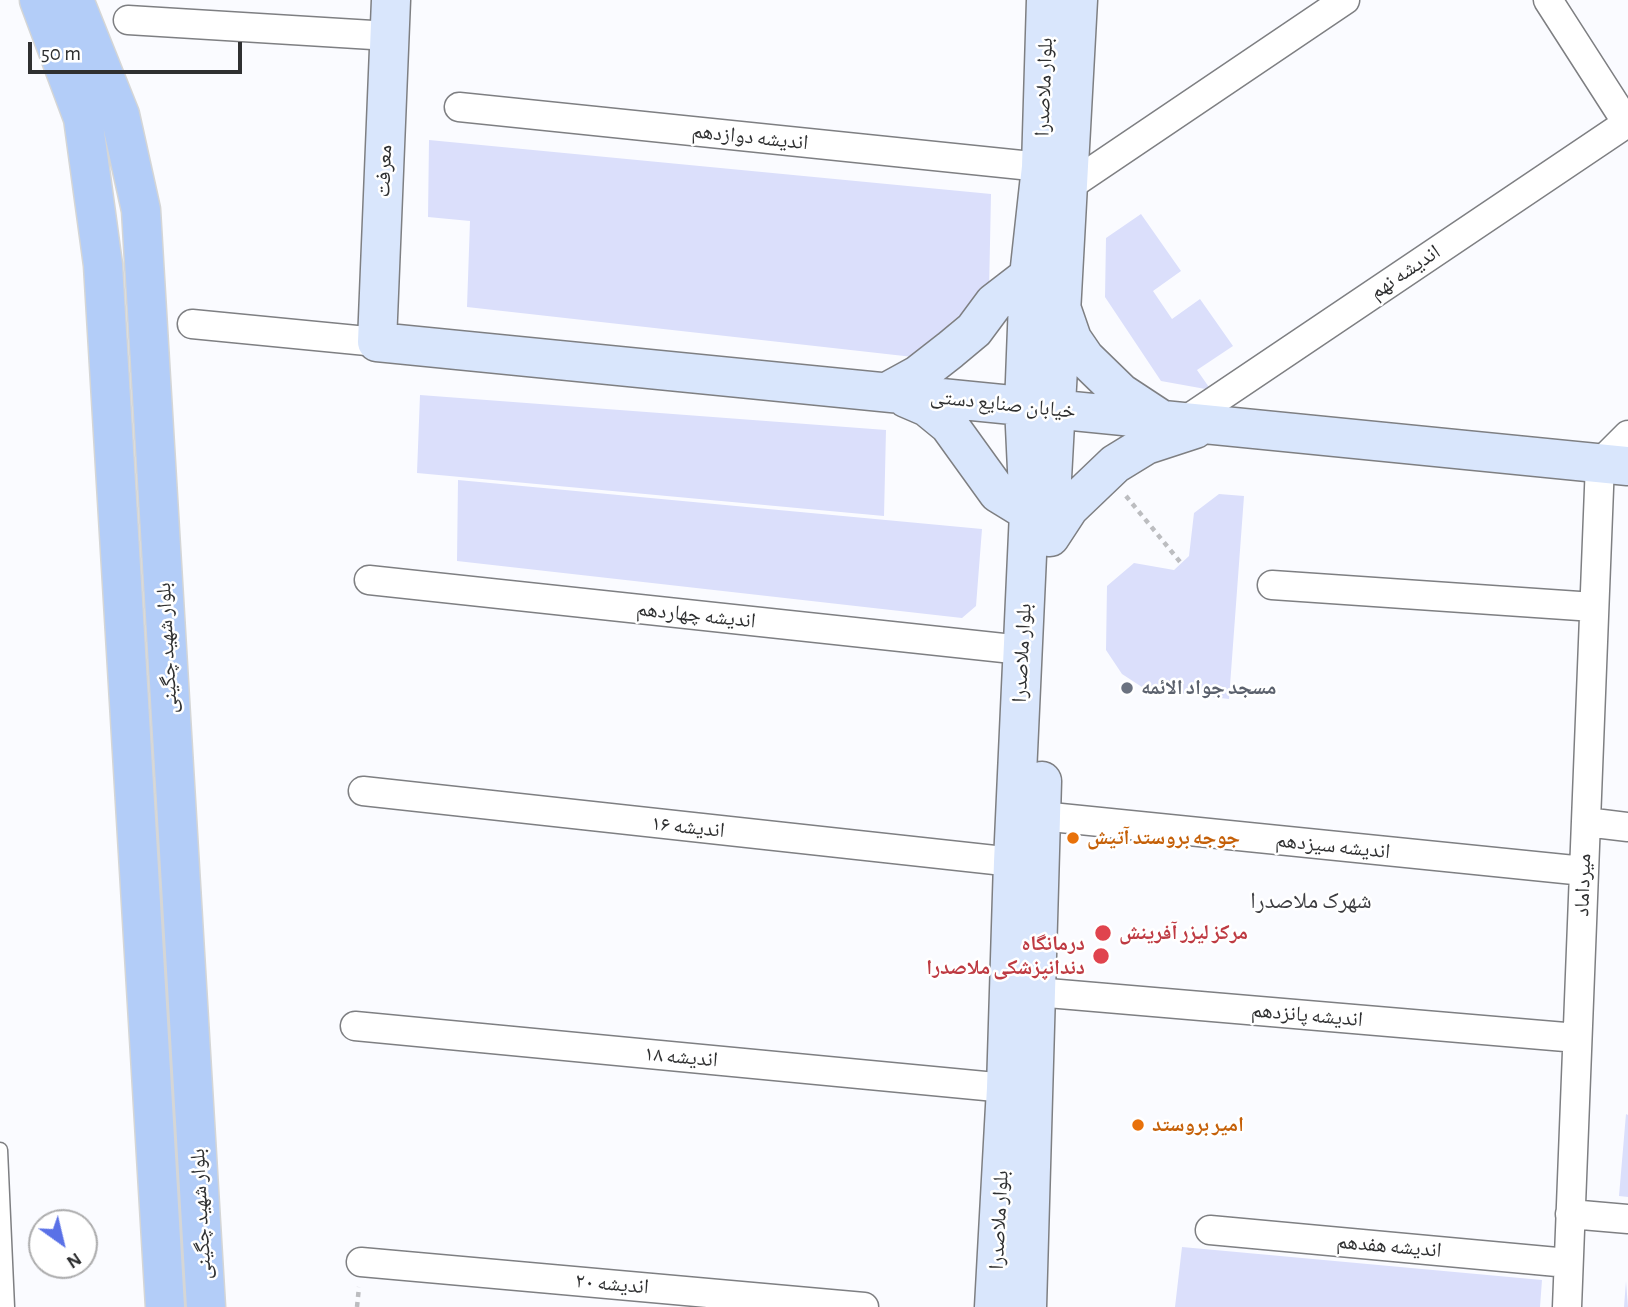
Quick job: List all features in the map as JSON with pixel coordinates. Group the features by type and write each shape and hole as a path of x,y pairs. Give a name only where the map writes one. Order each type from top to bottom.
{"main road":[{"name":"بلوار شهید چگینی","path":"39,0 83,118 102,254 165,1307"},
{"name":"بلوار شهید چگینی","path":"74,0 120,115 141,210 206,1307"}],"street":[{"name":"بلوار ملاصدرا","path":"1039,408 1060,305 1046,0"},
{"name":"بلوار ملاصدرا","path":"1027,1307 1041,816 1039,408 1029,276 1055,177 1078,0"},
{"path":"1055,177 1345,0"},
{"path":"1551,1 1627,122"},
{"path":"128,20 390,18"},
{"name":"معرفت","path":"377,342 390,18"},
{"name":"اندیشه دوازدهم","path":"459,107 1055,177"},
{"name":"اندیشه نهم","path":"1185,422 1627,122"},
{"path":"892,393 966,337 994,303 1029,276"},
{"path":"1060,305 1072,339 1085,358 1121,393 1185,422"},
{"path":"192,324 377,342"},
{"name":"خیابان صنایع دستی","path":"377,342 1614,465"},
{"path":"892,393 927,407 949,425 999,493 1040,524 1069,508 1105,472 1185,422"},
{"path":"1614,465 1628,435"},
{"name":"میرداماد","path":"1567,1307 1594,607 1614,465"},
{"name":"بلوار ملاصدرا","path":"994,1307 1006,1088 1022,650 1040,524"},
{"name":"اندیشه چهاردهم","path":"369,580 1022,650"},
{"path":"1272,585 1594,607"},
{"name":"اندیشه ۱۶","path":"363,792 1013,862"},
{"name":"اندیشه سیزدهم","path":"1041,816 1584,872"},
{"path":"1586,822 1628,827"},
{"name":"اندیشه پانزدهم","path":"1036,992 1577,1038"},
{"name":"اندیشه ۱۸","path":"355,1026 1006,1088"},
{"path":"1570,1214 1628,1219"},
{"name":"اندیشه هفدهم","path":"1210,1230 1568,1263"},
{"name":"اندیشه ۲۰","path":"361,1262 864,1307"}],"lane":[{"path":"0,1150 7,1307"}],"path":[{"path":"1105,472 1181,563"}],"building":[{"path":"429,140 991,194 989,292 950,323 931,359 467,307 470,221 428,217"},
{"path":"1141,214 1181,271 1153,291 1172,319 1200,299 1233,346 1197,370 1211,390 1161,381 1105,297 1106,238"},
{"path":"420,395 886,430 884,516 417,473"},
{"path":"458,480 982,529 976,606 962,618 457,561"},
{"path":"1219,494 1244,496 1229,699 1145,689 1122,674 1106,650 1107,586 1134,563 1174,570 1189,556 1194,513"},
{"path":"1626,1114 1628,1115 1628,1197 1619,1196"},
{"path":"1182,1247 1542,1280 1540,1307 1175,1307"},
{"path":"1626,1281 1628,1307 1624,1307"}],"place":[{"name":"مسجد جواد الائمه","path":"1127,688"},
{"name":"جوجه بروستد آتیش","path":"1073,838"},
{"name":"مرکز لیزر آفرینش","path":"1103,933"},
{"name":"درمانگاه دندانپزشکی ملاصدرا","path":"1101,956"},
{"name":"امیر بروستد","path":"1138,1125"}],"district":[{"name":"شهرک ملاصدرا","path":"1311,901"}]}
